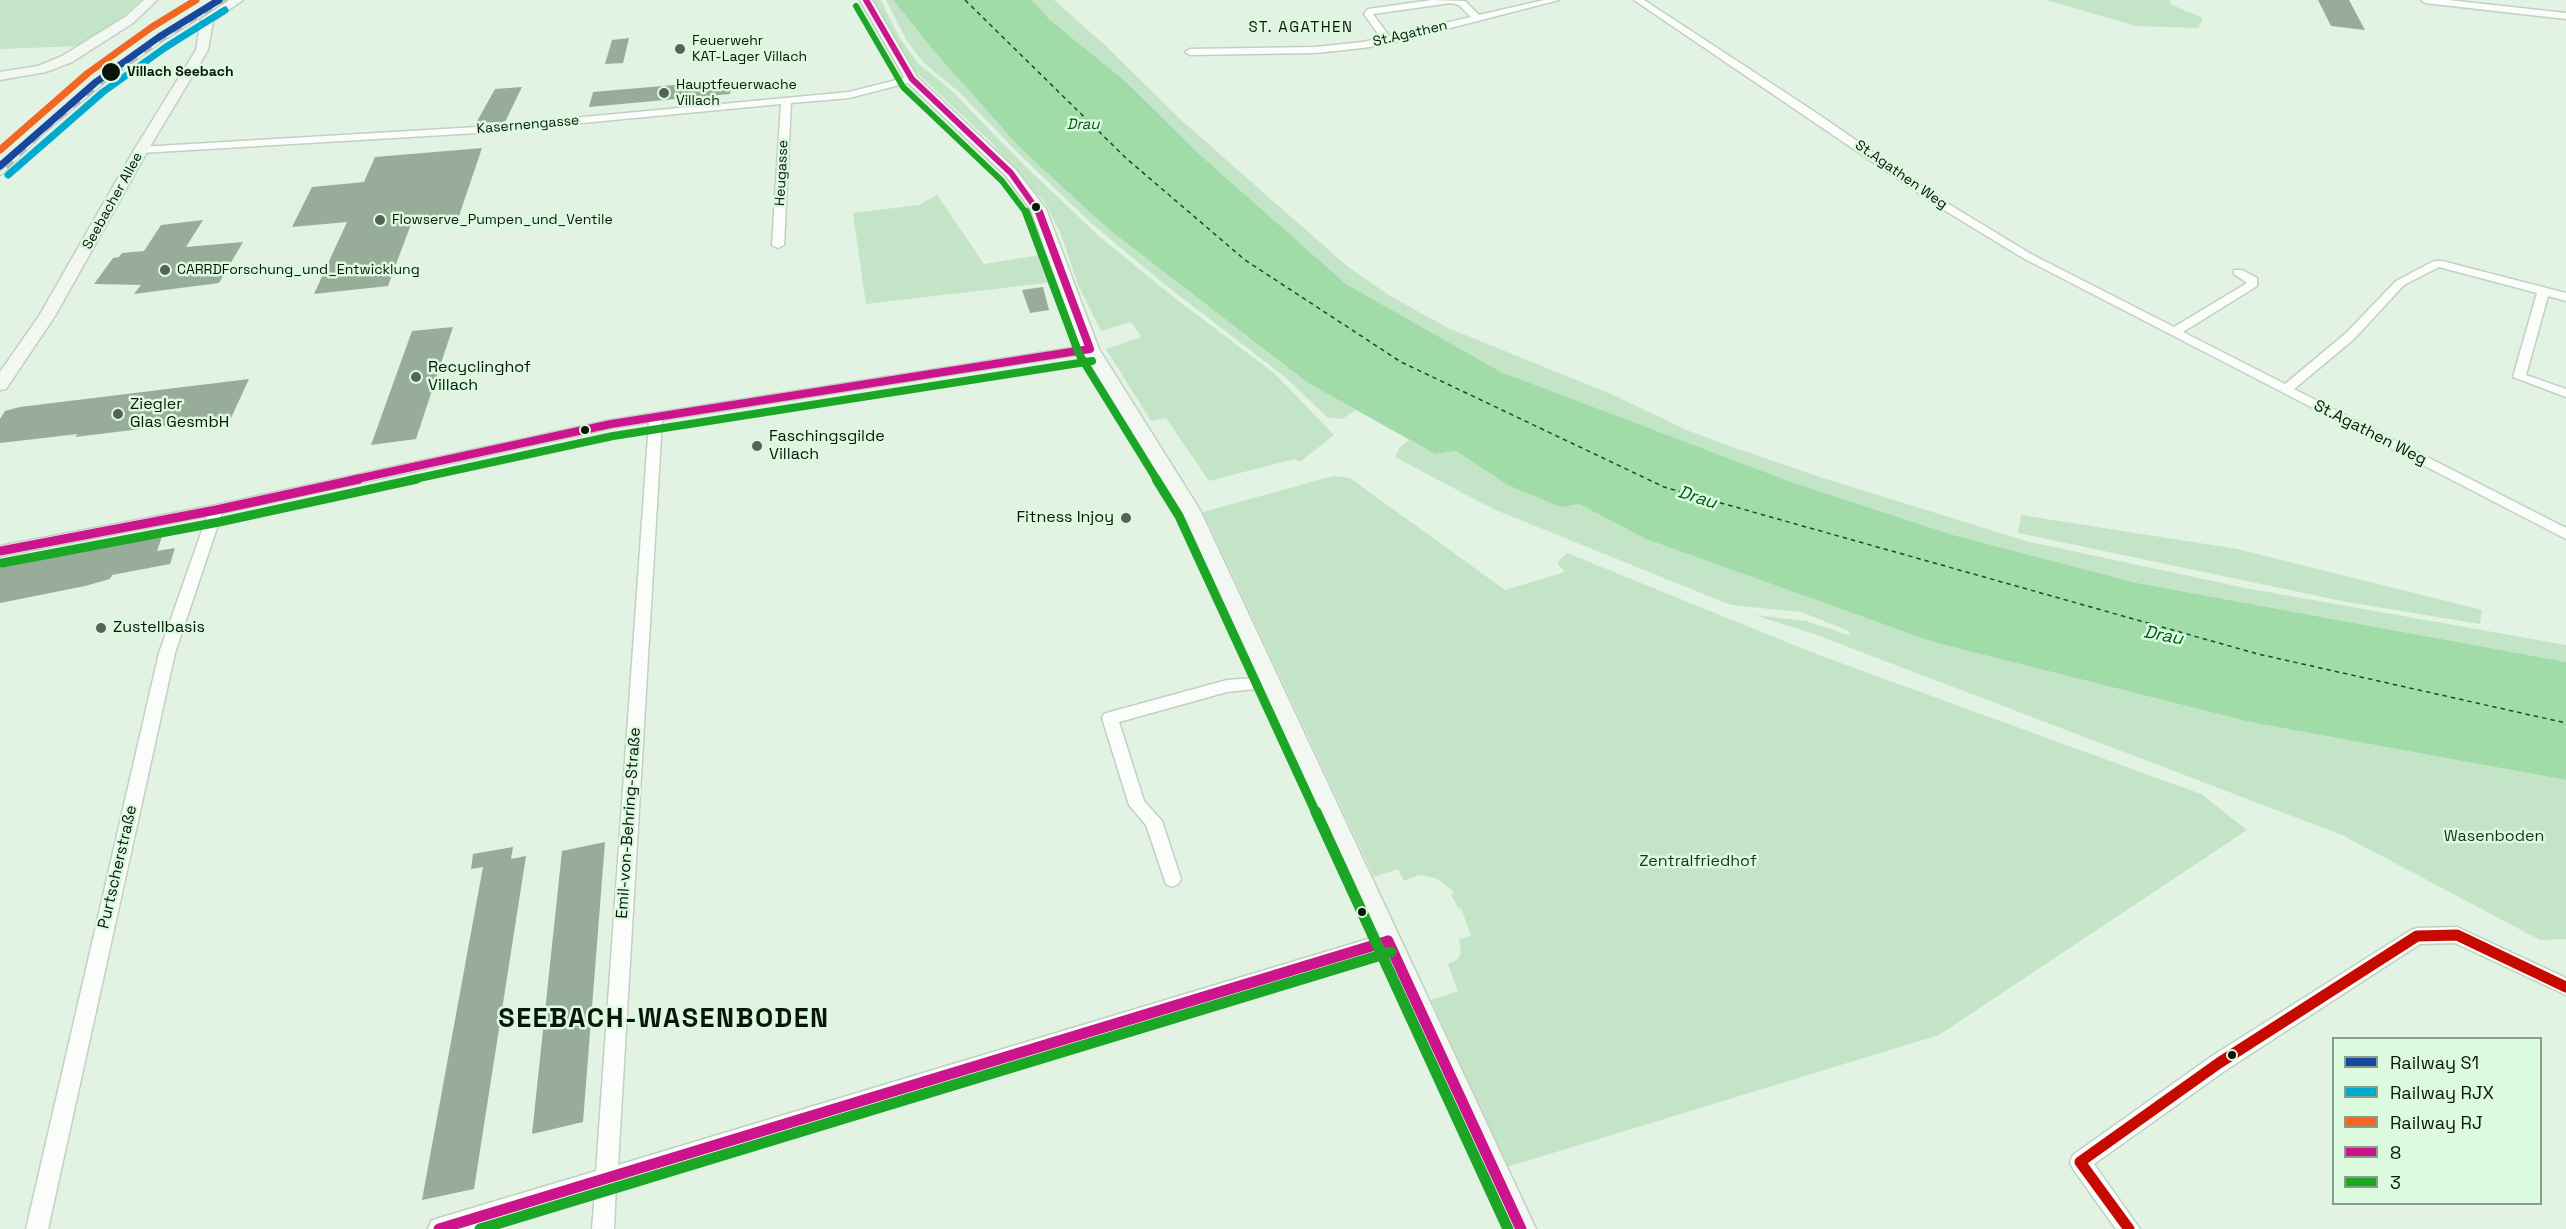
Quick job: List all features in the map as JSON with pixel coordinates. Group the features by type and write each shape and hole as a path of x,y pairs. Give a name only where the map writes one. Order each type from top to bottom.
{"street":[{"path":"0,76 41,69 66,59 129,20 151,0"},
{"name":"Seebacher Allee","path":"0,385 47,316 141,150 202,50 206,22 215,13 237,0"},
{"path":"866,0 912,79 1011,173 1038,209 1049,233 1090,349 1190,510 1521,1229"},
{"path":"1388,40 1368,14 1371,11 1451,0 1462,3 1476,17"},
{"name":"St.Agathen","path":"1190,52 1315,50 1388,40 1476,17 1555,0"},
{"name":"St.Agathen Weg","path":"1638,0 1974,225 2027,256 2566,534"},
{"path":"2425,0 2566,16"},
{"name":"Kasernengasse","path":"141,150 477,130 856,94 912,79"},
{"name":"Heugasse","path":"778,245 786,100"},
{"path":"2285,390 2349,336 2400,283 2438,263 2543,293 2566,297"},
{"path":"2173,333 2253,284 2253,280 2238,272"},
{"path":"2543,293 2519,377 2566,393"},
{"path":"0,551 216,510 656,417 1090,349"},
{"name":"Emil-von-Behring-Straße","path":"603,1229 656,417"},
{"name":"Purtscherstraße","path":"37,1229 167,653 216,510"},
{"path":"1172,879 1154,821 1137,805 1110,718 1227,686 1269,682"},
{"path":"2129,1229 2080,1162 2219,1063 2417,936 2457,935 2566,987"},
{"path":"439,1229 1388,941"}],"green space":[{"path":"0,0 141,0 117,22 79,46 0,49"},
{"path":"871,0 881,0 899,37 918,63 952,91 1024,165 1100,237 1176,299 1274,373 1334,435 1300,462 1294,459 1209,481 1166,418 1151,421 1106,349 1142,337 1131,322 1101,331 1079,287 1060,232 1044,201 1027,186 992,143 905,62"},
{"path":"886,0 893,0 934,51 1021,149 1107,228 1308,383 1356,410 1342,419 1327,417 1285,377 1164,284 1091,223 959,92 923,62 907,41"},
{"path":"1032,0 1054,0 1107,47 1182,121 1347,266 1390,296 1448,328 1611,394 1689,431 1823,478 2026,541 2245,588 2566,645 2566,662 2137,583 1953,535 1794,483 1501,372 1346,284 1198,153 1125,81 1050,20"},
{"path":"2046,0 2170,0 2170,4 2203,18 2198,28 2136,26"},
{"path":"937,195 984,264 1047,254 1054,282 866,304 853,213 919,205"},
{"name":"Wasenboden","path":"1409,440 1435,454 1456,451 1508,485 1579,504 1646,539 1933,642 2250,722 2566,780 2566,939 2540,940 2342,835 1814,634 1754,615 1806,621 1851,636 1847,630 1801,612 1731,605 1493,509 1395,457 1400,447"},
{"name":"Zentralfriedhof","path":"1333,476 1350,478 1505,590 1565,572 1557,563 1567,553 1816,654 2201,794 2247,830 1939,1035 1507,1167 1431,1000 1458,991 1448,964 1458,959 1461,953 1459,939 1471,936 1461,908 1458,908 1451,894 1454,892 1436,878 1419,875 1404,881 1398,869 1374,877 1203,512"},
{"path":"2021,515 2237,549 2482,610 2480,624 2347,602 2018,533"}],"water":[{"name":"Drau","path":"893,0 1032,0 1050,20 1125,81 1198,153 1346,284 1501,372 1794,483 1953,535 2137,583 2566,662 2566,780 2250,722 1933,642 1646,539 1579,504 1561,507 1508,485 1456,451 1435,454 1308,383 1107,228 1021,149 934,51"}],"building":[{"path":"2318,0 2349,0 2365,30 2331,26"},
{"path":"629,38 623,63 605,64 612,40"},
{"name":"Hauptfeuerwache Villach","path":"732,80 730,94 589,107 593,92"},
{"path":"522,87 505,122 476,123 495,89"},
{"name":"Flowserve_Pumpen_und_Ventile","path":"482,148 459,216 454,220 411,224 388,286 314,294 347,222 292,227 312,187 364,182 375,157"},
{"name":"CARRDForschung_und_Entwicklung","path":"203,220 186,247 243,242 219,283 134,294 141,285 94,284 113,258 119,257 122,253 144,251 161,225"},
{"path":"1043,287 1049,310 1030,313 1022,290"},
{"name":"Recyclinghof Villach","path":"453,327 416,439 371,445 412,331"},
{"name":"Ziegler Glas GesmbH","path":"249,379 231,418 75,437 78,434 0,443 0,419 5,411 20,407"},
{"path":"165,528 157,551 175,548 170,564 112,575 110,579 85,586 0,603 0,560"},
{"path":"605,842 583,1122 532,1134 562,851"},
{"path":"513,847 511,859 526,856 474,1189 422,1200 483,867 471,869 473,854"}],"ferry route":[{"path":"965,0 1127,159 1245,260 1401,362 1664,487 2258,654 2566,723"}],"railway":[{"path":"0,174 42,133 103,82 166,37 225,0"}],"rail line":[{"name":"RJ","path":"0,150 88,73 152,27 196,0"},
{"name":"S1","path":"0,166 96,82 159,37 219,0"},
{"name":"RJX","path":"8,175 103,92 166,47 225,10"}],"transit line":[{"name":"8","path":"866,0 912,79 1011,173 1038,209 1090,349"},
{"name":"3","path":"856,6 903,87 1002,181 1028,215 1079,354 1179,516 1508,1229"},
{"name":"8","path":"0,551 216,510 611,424 1090,349"},
{"name":"3","path":"2,563 219,522 613,436 1092,361"},
{"path":"2080,1162 2219,1063 2417,936 2457,935 2566,987"},
{"name":"8","path":"1388,941 1521,1229"},
{"name":"8","path":"439,1229 1388,941"},
{"name":"3","path":"480,1229 1391,952"},
{"path":"2080,1162 2129,1229"}],"place":[{"name":"Feuerwehr KAT-Lager Villach","path":"680,49"},
{"name":"Villach Seebach","path":"111,72"},
{"name":"Hauptfeuerwache Villach","path":"664,93"},
{"name":"Flowserve_Pumpen_und_Ventile","path":"380,220"},
{"name":"CARRDForschung_und_Entwicklung","path":"165,270"},
{"name":"Recyclinghof Villach","path":"416,377"},
{"name":"Ziegler Glas GesmbH","path":"118,414"},
{"name":"Faschingsgilde Villach","path":"757,446"},
{"name":"Fitness Injoy","path":"1126,518"},
{"name":"Zustellbasis","path":"101,628"}],"district":[{"name":"ST. AGATHEN","path":"1301,28"},
{"name":"SEEBACH-WASENBODEN","path":"664,1020"}]}
